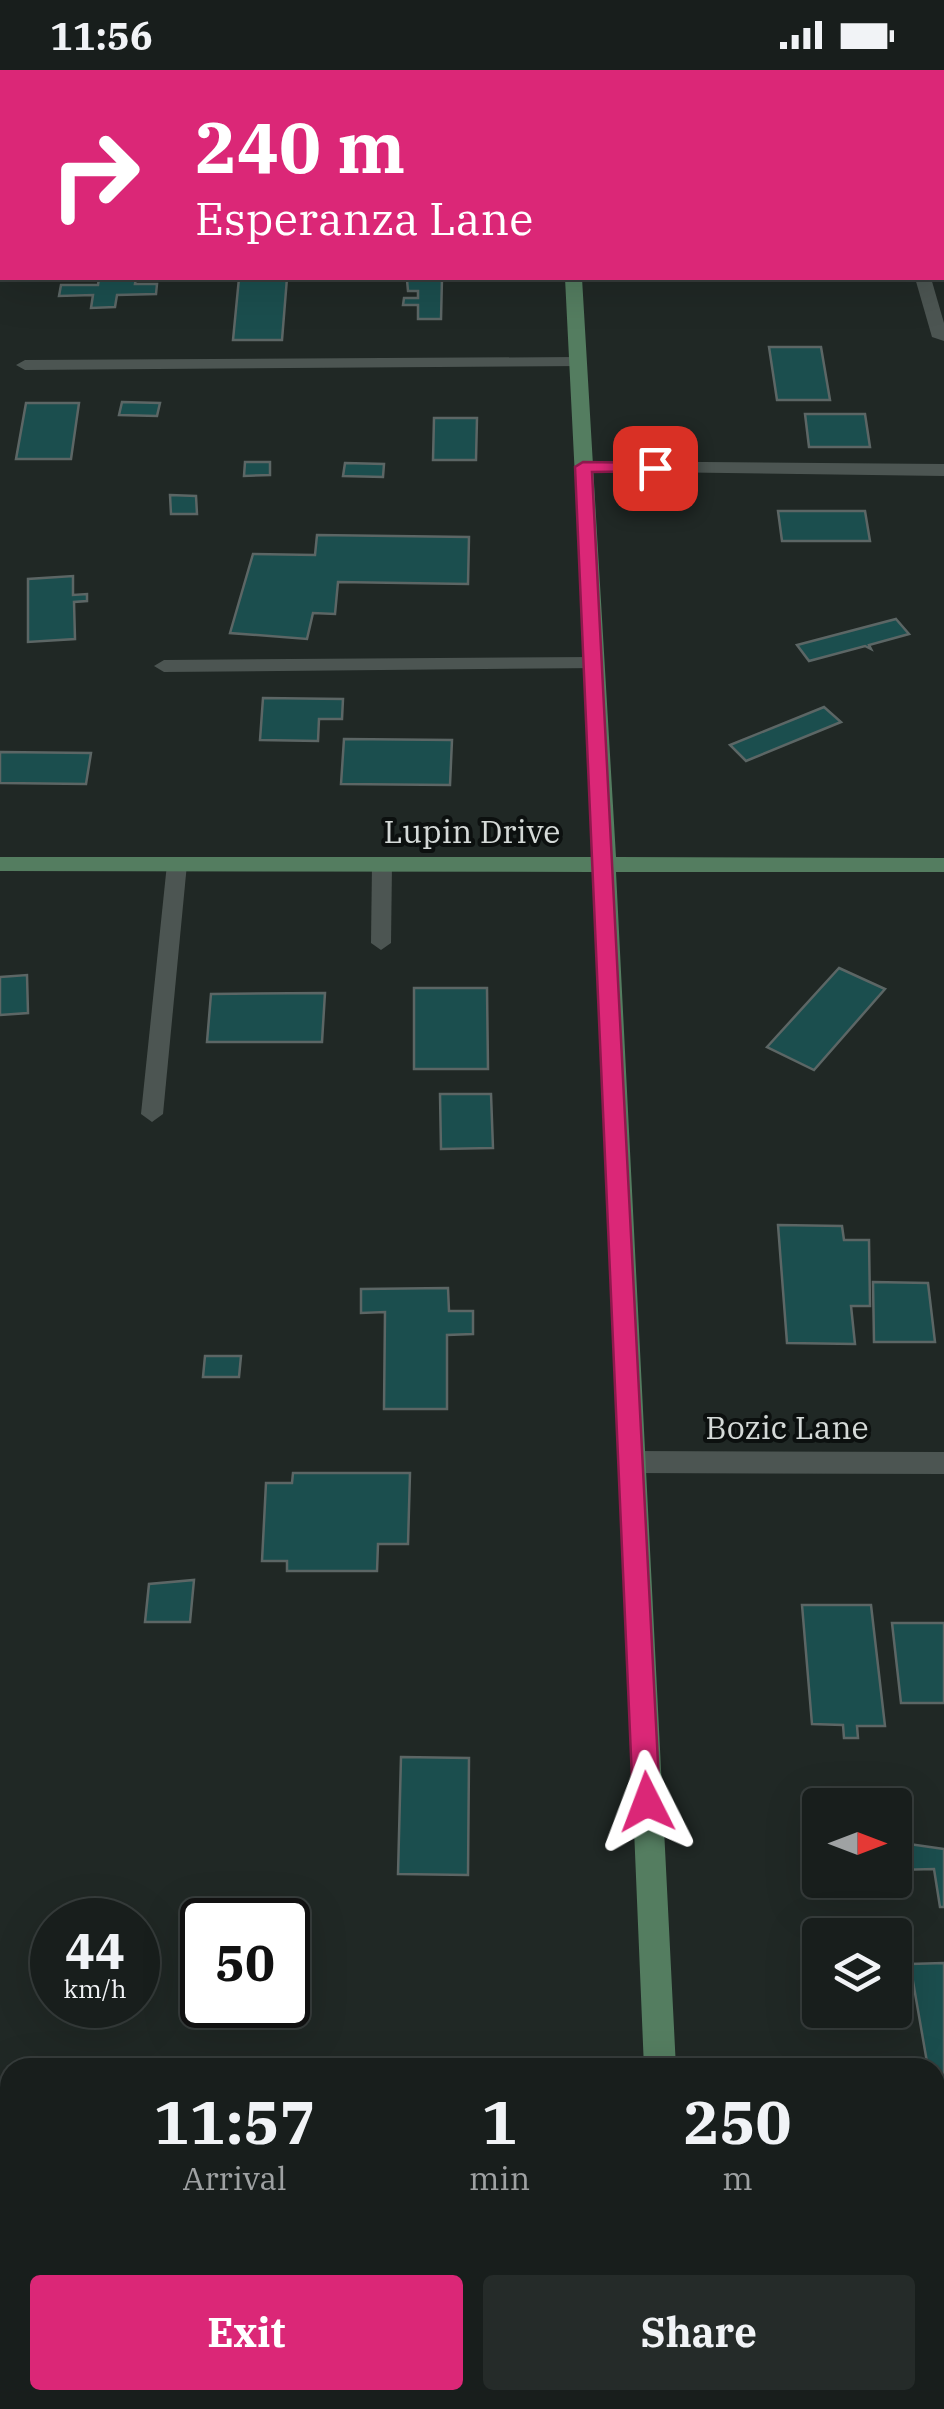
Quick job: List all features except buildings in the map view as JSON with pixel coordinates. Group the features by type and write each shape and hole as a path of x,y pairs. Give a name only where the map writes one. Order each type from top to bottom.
{"main road":[{"path":"573,280 605,863 660,2058"},
{"name":"Lupin Drive","path":"0,864 944,864"}],"street":[{"path":"25,365 578,362"},
{"path":"583,467 944,470"},
{"path":"164,666 594,664"},
{"name":"Bozic Lane","path":"630,1462 944,1463"}],"lane":[{"path":"923,280 940,337"},
{"path":"152,1114 177,864"},
{"path":"380,942 382,864"},
{"path":"0,2346 0,2355"}],"route":[{"path":"647,1802 605,863 583,467 655,468"}]}
